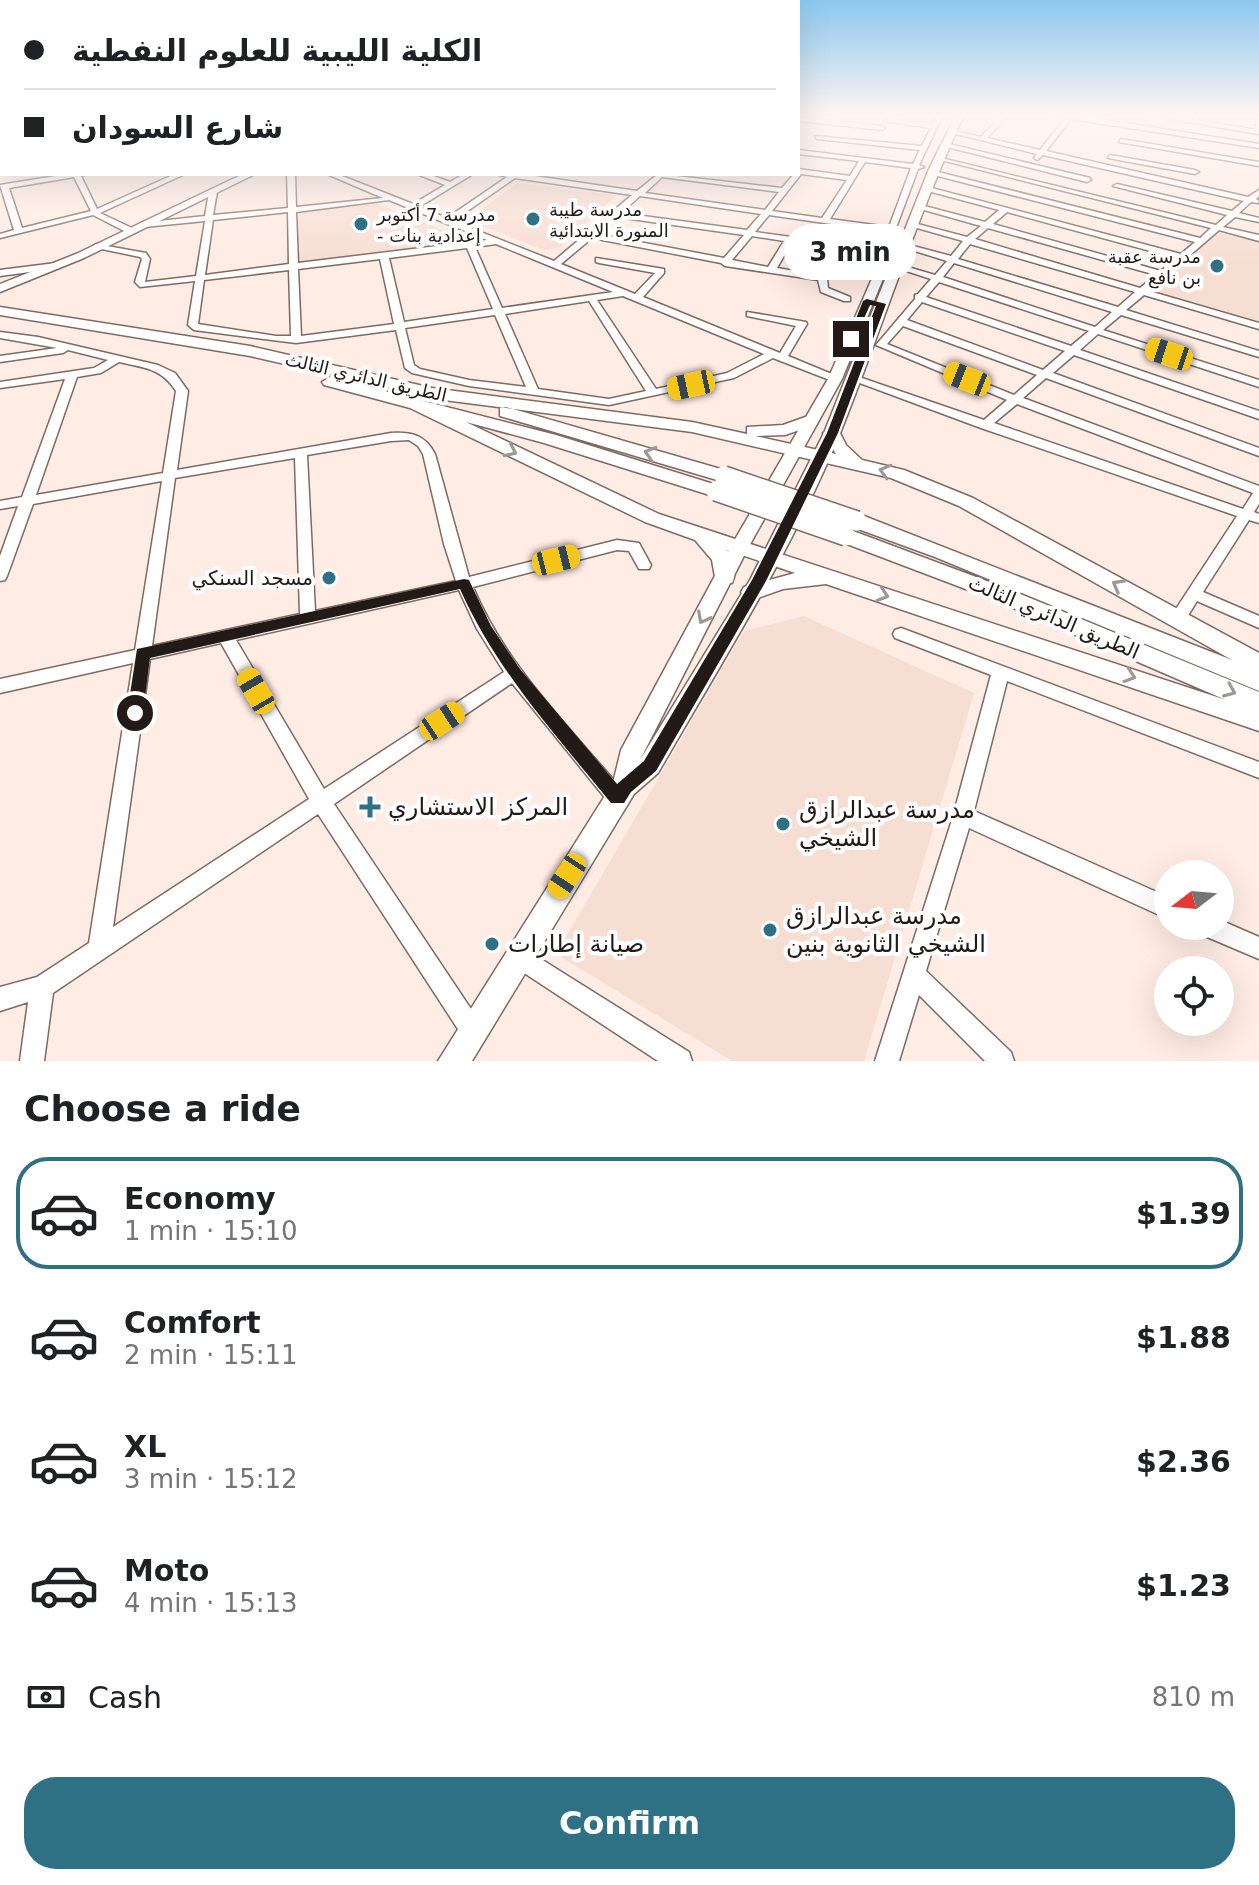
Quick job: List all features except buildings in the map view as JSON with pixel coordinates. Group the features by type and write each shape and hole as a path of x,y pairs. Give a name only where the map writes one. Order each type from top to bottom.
{"highway":[{"name":"الطريق الدائري الثالث","path":"0,311 191,340 434,392 720,484"},
{"name":"الطريق الدائري الثالث","path":"0,321 217,356 720,484"},
{"path":"434,392 692,427 796,448 897,474 966,502 1259,664"},
{"path":"416,405 600,495 691,531 1259,721"},
{"path":"692,427 773,431 811,420"},
{"path":"832,433 838,447 854,462"},
{"path":"720,484 852,528"},
{"name":"الطريق الدائري الثالث","path":"852,528 942,552 1259,681"},
{"name":"الطريق الدائري الثالث","path":"852,528 1259,703"},
{"path":"691,531 717,549 722,558 724,578"},
{"path":"752,592 794,580 835,580"}],"main road":[{"path":"454,1061 621,792 650,766 771,557 832,433 851,339 894,230 931,165"},
{"path":"621,792 629,757 739,548 811,420 845,379 866,342 927,188 929,167"},
{"path":"0,288 56,266 246,176"},
{"path":"867,301 881,304"}],"street":[{"path":"825,220 861,165"},
{"path":"909,165 1021,177 1259,238"},
{"path":"1020,165 1087,180"},
{"path":"982,204 1007,191 1032,165"},
{"path":"1096,165 1254,201"},
{"path":"1153,165 1195,172"},
{"path":"1180,184 1204,165"},
{"path":"929,167 1007,191 1201,241"},
{"path":"800,172 852,178"},
{"path":"19,232 2,186 64,176"},
{"path":"77,176 96,212 106,223 131,231"},
{"path":"0,236 96,212 177,176"},
{"path":"291,176 289,210 296,340"},
{"path":"336,176 777,356 1252,516"},
{"path":"426,176 451,185"},
{"path":"412,208 466,176"},
{"path":"448,221 514,176"},
{"path":"522,176 894,230 884,251 615,214"},
{"path":"556,264 660,176"},
{"path":"668,176 785,191"},
{"path":"721,183 727,176"},
{"path":"725,263 795,176"},
{"path":"1117,186 1259,220"},
{"path":"927,188 1183,257"},
{"path":"213,192 199,278 195,327 296,340 631,295 661,271 599,260"},
{"path":"985,425 1216,227 1254,201 1259,192"},
{"path":"144,225 391,199"},
{"path":"920,206 1163,274"},
{"path":"1004,210 969,240 918,297 881,345 1259,493 1252,516 1178,618"},
{"path":"913,224 1259,326"},
{"path":"590,235 725,263 822,278"},
{"path":"771,270 789,240"},
{"path":"96,247 143,255 146,259 140,282 143,285 498,242"},
{"path":"470,245 534,393"},
{"path":"905,245 1259,354"},
{"path":"842,247 822,278 824,290 847,299"},
{"path":"384,256 412,369 534,393 609,402 730,376 777,356 802,324 750,314"},
{"path":"897,265 1259,384"},
{"path":"0,273 56,266"},
{"path":"918,297 1259,415"},
{"path":"592,299 653,393"},
{"path":"899,321 1259,452"},
{"path":"0,335 158,368 178,381 182,391 167,474 99,947"},
{"path":"0,359 72,349"},
{"path":"0,385 103,369 117,359"},
{"path":"0,576 72,375"},
{"path":"0,505 301,451 403,435 415,437 424,444 464,584 484,628 515,673 621,792"},
{"path":"301,451 308,618"},
{"path":"0,686 464,584 617,545 634,546 644,565"},
{"path":"1194,594 1259,622"},
{"path":"901,634 1259,770"},
{"path":"225,636 320,800 473,1032"},
{"path":"0,999 42,987 515,673"},
{"path":"887,1061 964,816 1000,674"},
{"path":"964,816 1154,902"},
{"path":"1234,937 1259,948"},
{"path":"517,955 680,1061"},
{"path":"913,974 1002,1061"},
{"path":"32,1061 42,987"}],"shaded area":[{"name":"مدرسة طيبة المنورة الابتدائية","path":"517,183 617,195 559,248 544,250 475,223 474,215"},
{"name":"مدرسة 7 أكتوبر - إعدادية بنات","path":"374,202 458,236 462,243 298,263 294,211"},
{"name":"مدرسة عقبة بن نافع","path":"1214,231 1259,242 1259,323 1147,290"},
{"name":"مدرسة عبدالرازق الشيخي","path":"804,616 974,693 864,1061 732,1061 556,954 744,631"}],"place":[{"name":"مدرسة طيبة المنورة الابتدائية","path":"533,219"},
{"name":"مدرسة 7 أكتوبر - إعدادية بنات","path":"361,224"},
{"name":"مدرسة عقبة بن نافع","path":"1217,266"},
{"name":"مسجد السنكي","path":"329,578"},
{"name":"المركز الاستشاري","path":"370,807"},
{"name":"مدرسة عبدالرازق الشيخي","path":"783,824"},
{"name":"مدرسة عبدالرازق الشيخي الثانوية بنين","path":"770,930"},
{"name":"صيانة إطارات","path":"492,944"}],"route":[{"path":"135,713 143,654 464,584 484,628 515,673 617,798 625,786 650,766 759,581 832,433 881,304 867,301 851,339"}]}
